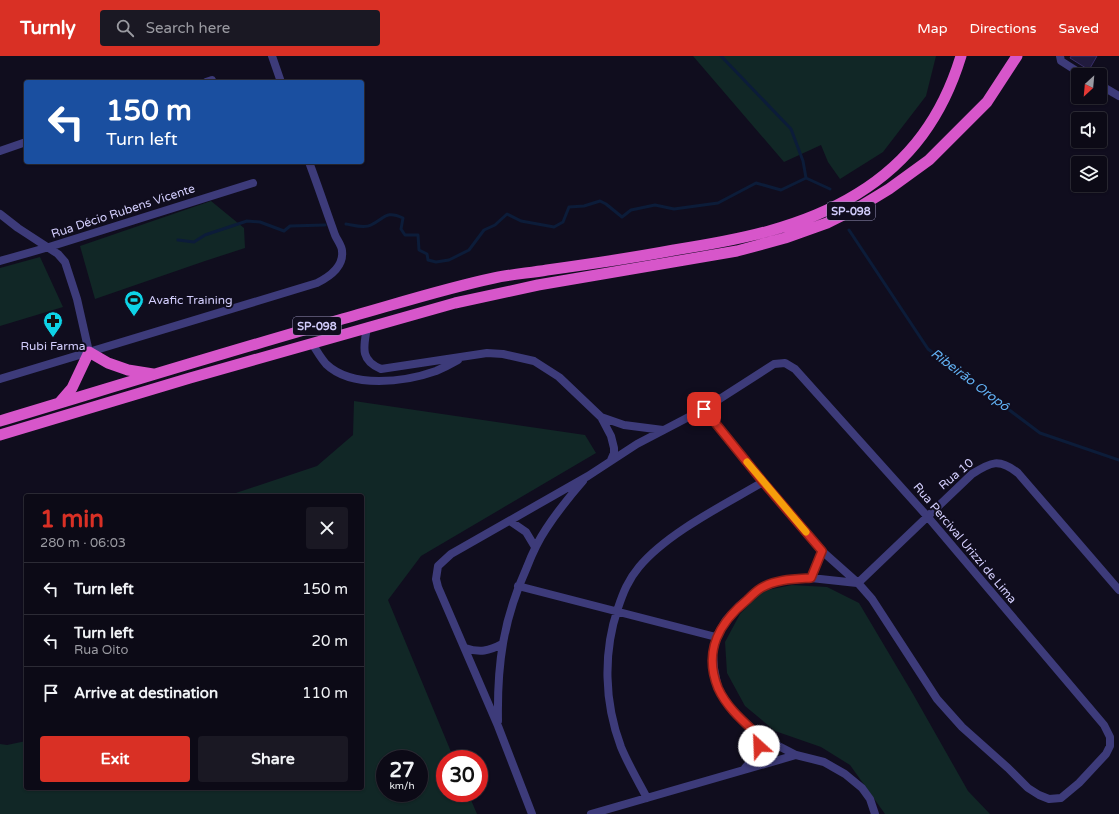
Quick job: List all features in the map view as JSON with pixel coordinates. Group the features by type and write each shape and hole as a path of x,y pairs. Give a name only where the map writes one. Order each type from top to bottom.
{"highway":[{"name":"SP-098","path":"0,421 230,351 495,278 711,244 763,233 813,217 858,193 897,165 916,144 934,120 947,94 961,56"},
{"name":"SP-098","path":"0,434 455,303 538,285 737,252 785,238 827,223 861,206 889,189 929,160 987,102 1017,56"},
{"path":"59,403 72,388 89,352 108,363 128,370 155,374"}],"street":[{"path":"272,56 280,80"},
{"path":"1062,60 1073,68"},
{"path":"1107,89 1119,96"},
{"path":"0,151 24,143"},
{"path":"0,379 317,283 325,279 336,270 341,262 343,251 336,238 310,164"},
{"name":"Rua Décio Rubens Vicente","path":"0,260 49,247 253,183"},
{"path":"0,214 18,228 49,247 65,262 77,299 89,352"},
{"path":"367,328 364,354 373,366 381,369 487,353 503,354 534,362 559,377 602,417 611,436 614,448 614,453 611,460"},
{"path":"312,343 326,363 335,370 350,377 370,380 384,381 413,378 436,371 466,356"},
{"name":"Rua Percival Urizzi de Lima","path":"704,409 774,364 785,363 795,369 927,516 1104,725 1110,737 1110,746 1106,754 1079,783 1061,798 1049,799 1028,788 962,727 937,699 872,599 858,583"},
{"path":"532,814 498,726 438,587 436,579 438,566 451,554 588,476 611,460 704,409 763,482 822,551 858,583"},
{"path":"602,417 624,425 665,430"},
{"name":"Rua 10","path":"858,583 972,474 992,462 1009,466 1018,473 1119,590"},
{"path":"498,726 498,686 502,644 510,609 518,586 535,547 546,529 561,507 588,476"},
{"path":"647,798 621,748 613,723 610,702 607,664 610,635 625,588 639,566 673,537 763,482"},
{"path":"510,521 526,532 535,547"},
{"path":"811,578 822,551"},
{"path":"858,583 811,578 780,581 761,588 740,605 726,620 716,637 713,652 714,668 718,688 731,709 759,736 796,754 824,762 845,774 862,788 870,800 875,814"},
{"path":"518,586 716,637"},
{"path":"465,648 472,651 486,652 502,644"},
{"path":"745,768 757,754 759,736"},
{"path":"591,814 796,754"}],"green space":[{"path":"693,56 936,56 926,96 883,152 840,179 828,162 821,145 784,162"},
{"path":"211,201 244,228 245,248 95,299 80,246"},
{"path":"40,257 63,307 0,326 0,268"},
{"path":"354,401 585,435 596,453 421,556 388,600 450,750 436,750 436,802 472,802 477,814 0,814 0,744 7,745 24,741 24,790 364,790 364,494 233,494 317,466 353,435"},
{"path":"792,585 827,587 859,603 968,791 990,814 885,814 850,765 821,747 775,731 745,706 727,673 725,642 740,614 762,591"}],"building":[{"path":"1071,56 1097,56 1090,68 1086,68 1070,58"}],"waterway":[{"name":"Ribeirão Oropô","path":"721,56 791,129 803,161 806,178 830,189"},
{"path":"346,224 365,227 389,215 403,218 401,229 405,235 418,235 419,250 427,254 428,260 436,262 449,260 469,250 484,230 495,225 507,214 521,221 554,227 563,222 569,207 584,206 600,201 622,217 631,210 655,205 674,209 718,203 756,183 781,190 806,178"},
{"path":"178,240 194,242 205,235 247,221 260,222 284,231 290,226 325,225"},
{"name":"Ribeirão Oropô","path":"849,230 928,349 1040,433 1119,460"}],"slow traffic":[{"path":"747,462 806,532"}],"place":[{"name":"Avafic Training","path":"134,317"},
{"name":"Rubi Farma","path":"53,338"}],"route":[{"path":"704,409 763,482 822,551 811,578 780,581 761,588 740,605 726,620 716,637 713,652 714,668 718,688 731,709 759,736 759,746"}]}
